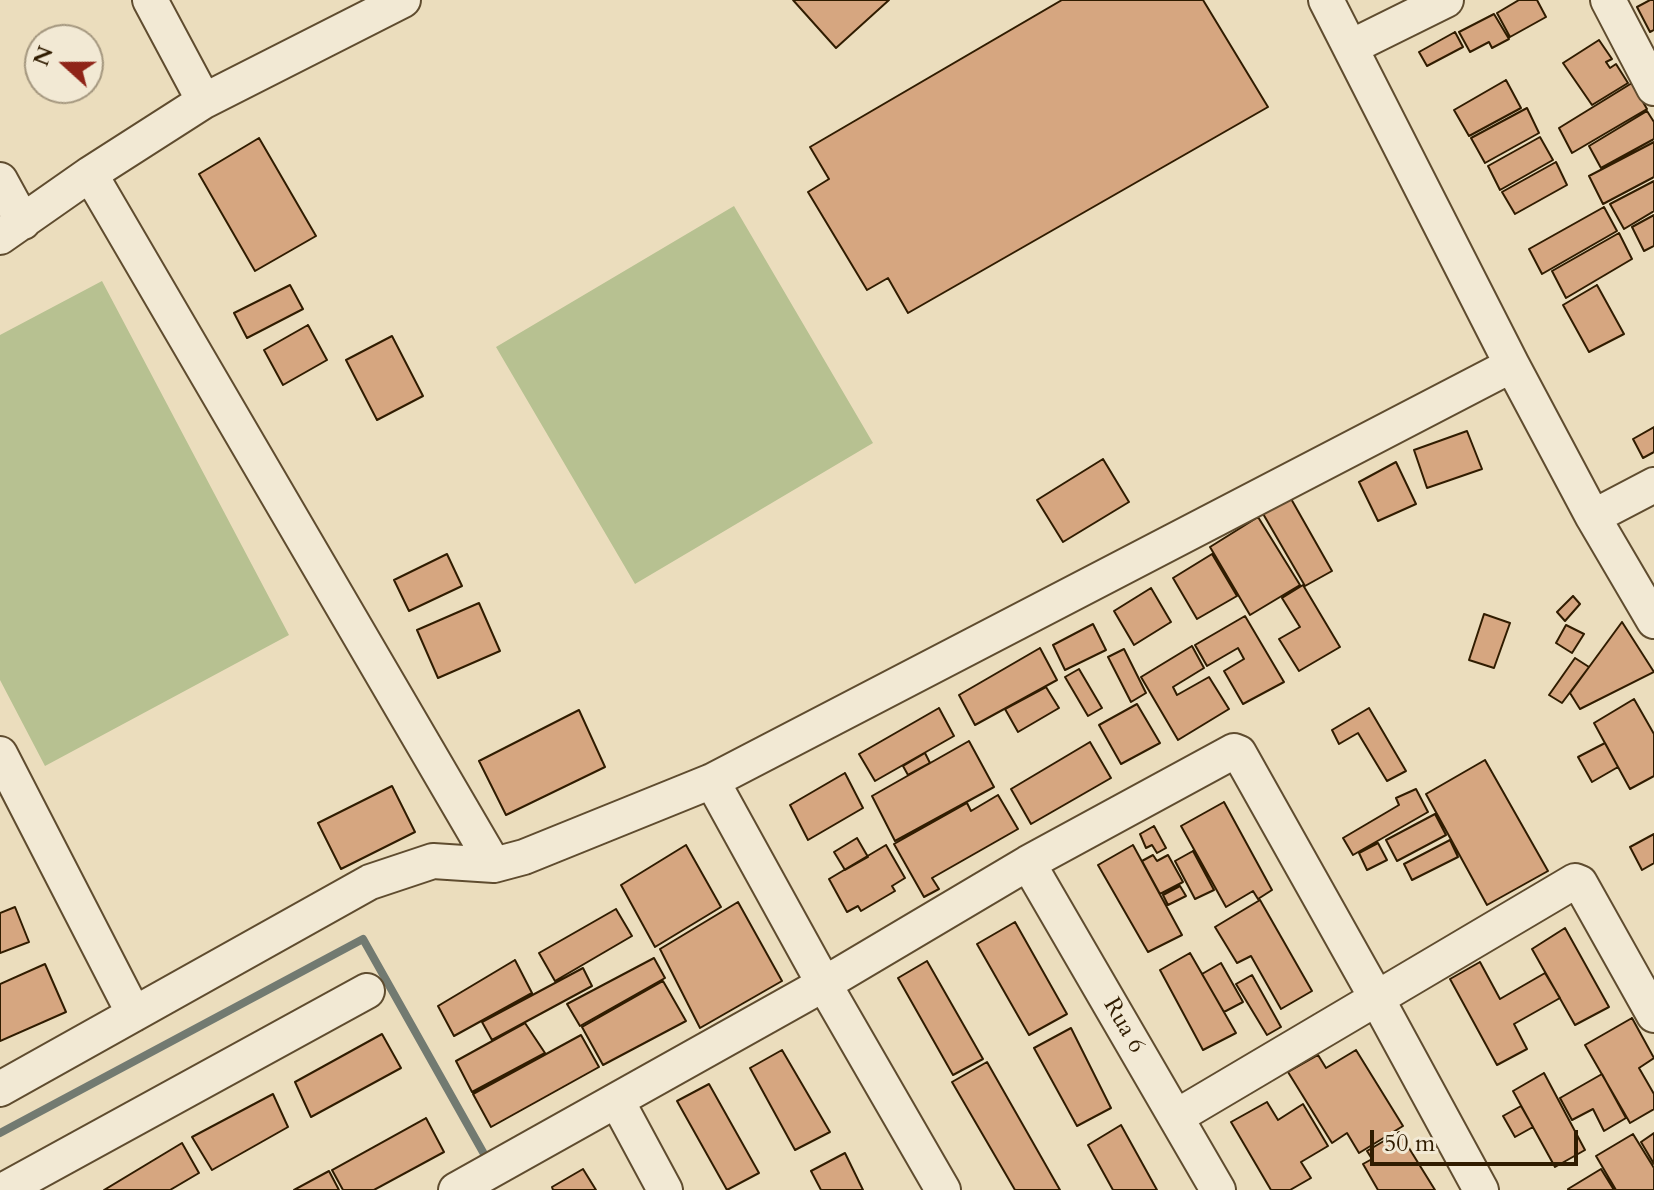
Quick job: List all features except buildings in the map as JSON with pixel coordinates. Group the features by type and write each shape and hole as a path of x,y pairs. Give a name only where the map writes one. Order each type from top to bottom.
{"street":[{"path":"150,0 204,101"},
{"path":"0,180 12,229 90,174 204,101 403,0"},
{"path":"1326,0 1512,365 1593,517 1654,621"},
{"path":"1351,47 1446,0"},
{"path":"1608,0 1654,88"},
{"path":"90,174 494,865"},
{"path":"0,1089 370,882 433,861 494,865 524,857 712,781 1512,365"},
{"path":"1593,517 1654,485"},
{"path":"456,1190 824,984 1028,863 1236,751 1481,1190"},
{"path":"0,754 134,1014"},
{"path":"712,781 943,1190"},
{"name":"Rua 6","path":"1028,863 1218,1190"},
{"path":"1176,1117 1575,881 1580,883 1654,1015"},
{"path":"4,1190 367,991"},
{"path":"617,1101 665,1190"}],"green space":[{"path":"734,206 873,443 635,584 496,347"},
{"path":"102,281 289,635 45,766 0,680 0,335"}],"waterway":[{"path":"0,1133 363,939 488,1161"}]}
